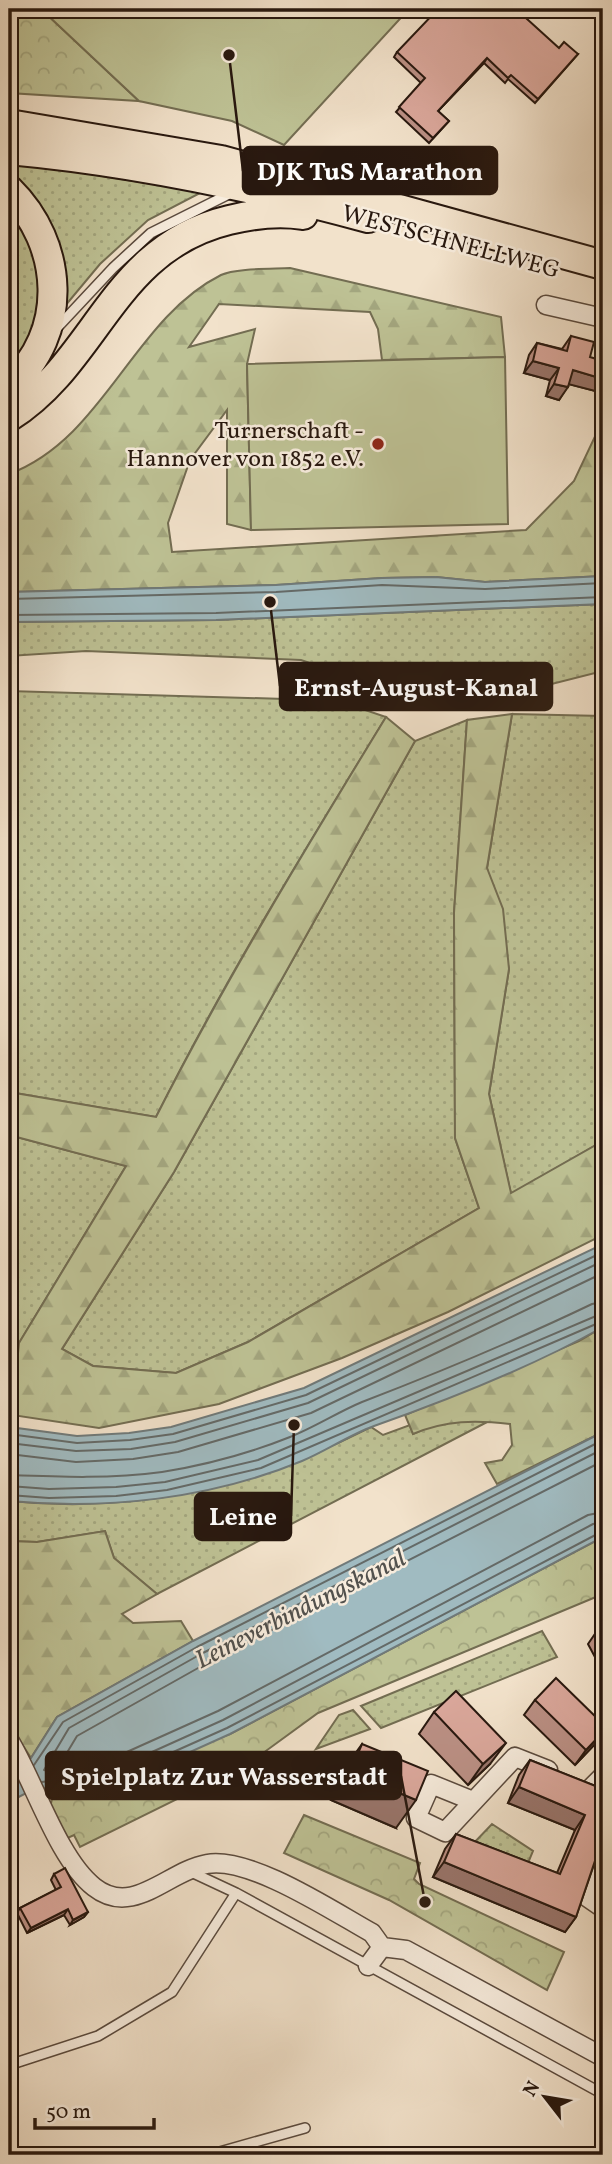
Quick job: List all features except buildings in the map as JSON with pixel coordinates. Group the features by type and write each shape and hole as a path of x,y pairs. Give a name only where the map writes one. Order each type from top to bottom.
{"highway":[{"name":"WESTSCHNELLWEG","path":"9,124 221,160 603,265"},
{"name":"WESTSCHNELLWEG","path":"9,150 144,169 246,188 603,282"},
{"path":"9,190 36,222 48,249 54,296 44,338 31,361 9,386"},
{"path":"9,417 40,392 147,262 184,235 212,224 254,214 358,216"}],"street":[{"path":"546,305 603,318"},
{"path":"12,1745 77,1871 96,1889 119,1899 141,1895 208,1863 234,1865 275,1880 372,1933 382,1947 406,1950 603,2057"},
{"path":"472,1801 515,1757 588,1782"},
{"path":"603,1857 587,1897 603,1908"},
{"path":"368,1966 382,1947"}],"lane":[{"path":"44,338 57,329 113,268 150,233 222,196 246,188"},
{"path":"188,1871 236,1893 603,2094"},
{"path":"9,2065 98,2036 172,1992 236,1893"},
{"path":"209,2155 305,2128"}],"green space":[{"path":"9,9 41,9 139,101 9,93"},
{"path":"41,9 409,9 284,145 232,121 139,101"},
{"path":"9,161 202,192 148,220 100,264 60,312 9,176"},
{"path":"9,205 21,218 43,279 37,322 25,349 9,368"},
{"path":"290,268 501,317 505,357 382,360 378,329 370,312 219,304 189,347 255,329 247,364 251,530 227,524 227,410 190,460 168,523 172,552 526,530 574,481 599,428 603,426 603,576 485,582 436,577 382,578 276,585 9,592 9,474 42,457 70,434 95,407 164,320 191,295 227,273"},
{"name":"Turnerschaft - Hannover von 1852 e.V.","path":"505,357 508,524 251,530 247,364"},
{"path":"603,604 603,671 528,690 438,668 394,682 363,681 301,660 86,651 9,656 9,622 216,620"},
{"path":"306,690 386,717 238,964 156,1117 9,1092 9,691 285,699"},
{"path":"512,714 603,716 603,1141 511,1194 489,1094 509,969 487,868"},
{"path":"512,714 487,868 503,909 509,969 489,1094 511,1193 603,1141 603,1235 448,1312 342,1358 219,1404 99,1428 12,1415 19,1343 126,1166 9,1135 9,1092 156,1117 238,964 386,717 415,741 174,1172 62,1349 93,1366 176,1373 248,1342 479,1208 455,1138 454,913 467,720"},
{"path":"467,720 454,913 455,1138 479,1208 248,1342 176,1373 93,1366 62,1349 174,1172 415,741"},
{"path":"9,1135 126,1166 19,1343 9,1420"},
{"path":"603,1327 603,1432 497,1484 485,1463 502,1460 512,1445 510,1424 461,1422 413,1434 405,1415 579,1341"},
{"path":"472,1419 489,1421 157,1594 114,1558 105,1531 37,1542 9,1541 9,1501 58,1504 151,1499 240,1480 283,1466 371,1427 383,1435 410,1425 413,1434 436,1424"},
{"path":"105,1531 114,1558 157,1594 122,1614 133,1623 181,1621 193,1641 57,1717 31,1758 9,1724 9,1541 37,1542"},
{"path":"603,1537 603,1594 318,1713 248,1764 80,1847 74,1835 61,1841 48,1815 55,1787 70,1793 230,1734"},
{"path":"542,1631 557,1657 381,1728 361,1706"},
{"path":"353,1710 370,1729 316,1749 339,1715"},
{"path":"304,1815 420,1863 414,1879 419,1884 564,1952 547,1990 389,1900 284,1853"},
{"path":"492,1824 533,1851 526,1868 472,1845"}],"water":[{"path":"603,576 603,604 216,620 9,622 9,592 276,585 382,578 436,577 485,582"},
{"path":"603,1244 603,1327 548,1356 491,1381 365,1430 302,1461 231,1485 158,1499 121,1502 83,1504 9,1501 9,1427 77,1436 129,1433 171,1427 304,1388"},
{"name":"Leineverbindungskanal","path":"603,1432 603,1537 230,1734 117,1785 70,1793 55,1787 32,1790 9,1802 9,1772 31,1758 57,1717 193,1641"}],"place":[{"name":"DJK TuS Marathon","path":"229,55"},
{"name":"Turnerschaft - Hannover von 1852 e.V.","path":"378,444"},
{"name":"Ernst-August-Kanal","path":"270,602"},
{"name":"Leine","path":"294,1425"},
{"name":"Spielplatz Zur Wasserstadt","path":"425,1902"}]}
